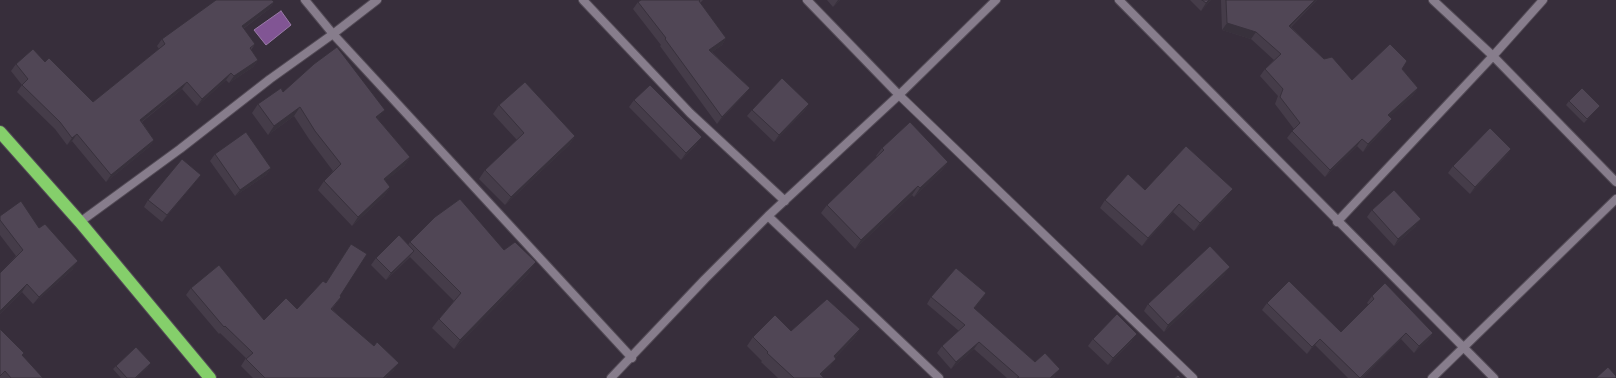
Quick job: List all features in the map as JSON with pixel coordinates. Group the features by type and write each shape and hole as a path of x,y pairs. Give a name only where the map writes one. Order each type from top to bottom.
{"highway":[{"path":"0,132 80,222 210,378"}],"street":[{"path":"305,0 333,34 632,358"},
{"path":"80,222 180,149 270,79 333,34 377,0"},
{"path":"582,0 690,113 785,201"},
{"path":"807,0 899,95 1193,378"},
{"path":"611,378 632,358 705,279 768,216 899,95 996,0"},
{"path":"1118,0 1337,222 1494,378"},
{"path":"1433,0 1493,56 1616,182"},
{"path":"1337,222 1493,56 1543,0"},
{"path":"1432,378 1616,199"},
{"path":"768,216 938,378"}],"shaded area":[{"path":"281,11 291,25 266,45 254,30"}],"building":[{"path":"216,0 272,0 274,2 242,26 255,44 250,48 258,60 234,76 231,73 202,99 187,82 140,120 154,140 111,175 77,134 72,138 60,122 22,85 28,79 16,64 33,49 45,62 49,58 93,102 165,44 162,39"},
{"path":"641,0 700,0 699,1 726,38 709,50 750,88 722,117 665,39 666,38 638,2"},
{"path":"1202,0 1209,0 1206,3"},
{"path":"1226,0 1315,0 1289,26 1324,59 1332,57 1352,80 1390,44 1407,61 1402,69 1418,88 1388,115 1392,119 1368,144 1362,139 1330,170 1292,131 1300,123 1280,97 1283,89 1265,69 1281,54 1256,32 1227,23"},
{"path":"337,47 385,110 376,117 410,157 384,179 390,187 358,217 324,181 341,164 315,131 300,107 274,126 258,104 281,88 283,92 314,64"},
{"path":"782,78 809,104 779,135 752,110"},
{"path":"525,82 575,136 511,197 485,170 524,133 499,105"},
{"path":"650,85 702,137 686,153 634,100"},
{"path":"1582,88 1600,106 1587,119 1569,101"},
{"path":"910,122 948,162 920,188 918,186 861,240 827,205 884,150 882,148"},
{"path":"1490,128 1511,149 1475,187 1453,166"},
{"path":"246,132 271,168 240,190 215,154"},
{"path":"1186,146 1233,189 1200,223 1179,204 1148,238 1105,200 1128,174 1145,190"},
{"path":"182,159 201,175 167,215 148,200"},
{"path":"1394,190 1421,219 1398,239 1372,210"},
{"path":"460,199 504,250 515,242 536,262 460,340 439,319 461,293 410,242 435,217"},
{"path":"21,201 39,228 45,224 78,261 39,297 27,284 0,311 0,273 23,250 0,220 0,216"},
{"path":"399,235 414,251 391,273 376,258"},
{"path":"351,244 367,254 340,296 341,297 331,309 374,346 377,342 399,363 383,378 265,378 246,359 253,353 225,326 224,327 191,288 219,265 264,320 286,298 297,309 323,281 326,283"},
{"path":"1210,246 1230,267 1168,325 1148,304"},
{"path":"956,268 986,293 974,308 1035,362 1045,353 1060,369 1050,378 1017,378 1019,377 979,342 956,362 942,346 965,325 931,297"},
{"path":"1289,281 1341,332 1374,299 1372,296 1385,283 1433,333 1419,346 1406,333 1360,378 1320,339 1312,347 1267,303"},
{"path":"827,299 860,329 834,356 836,359 820,374 824,378 794,378 767,353 768,352 753,337 775,315 791,331"},
{"path":"1117,314 1137,334 1113,358 1093,339"},
{"path":"0,329 24,353 22,355 43,378 11,378 5,371 0,376"},
{"path":"136,347 151,363 135,378 127,378 116,366"},
{"path":"1608,367 1616,378 1596,378"},
{"path":"1178,375 1181,378 1174,378"}]}
